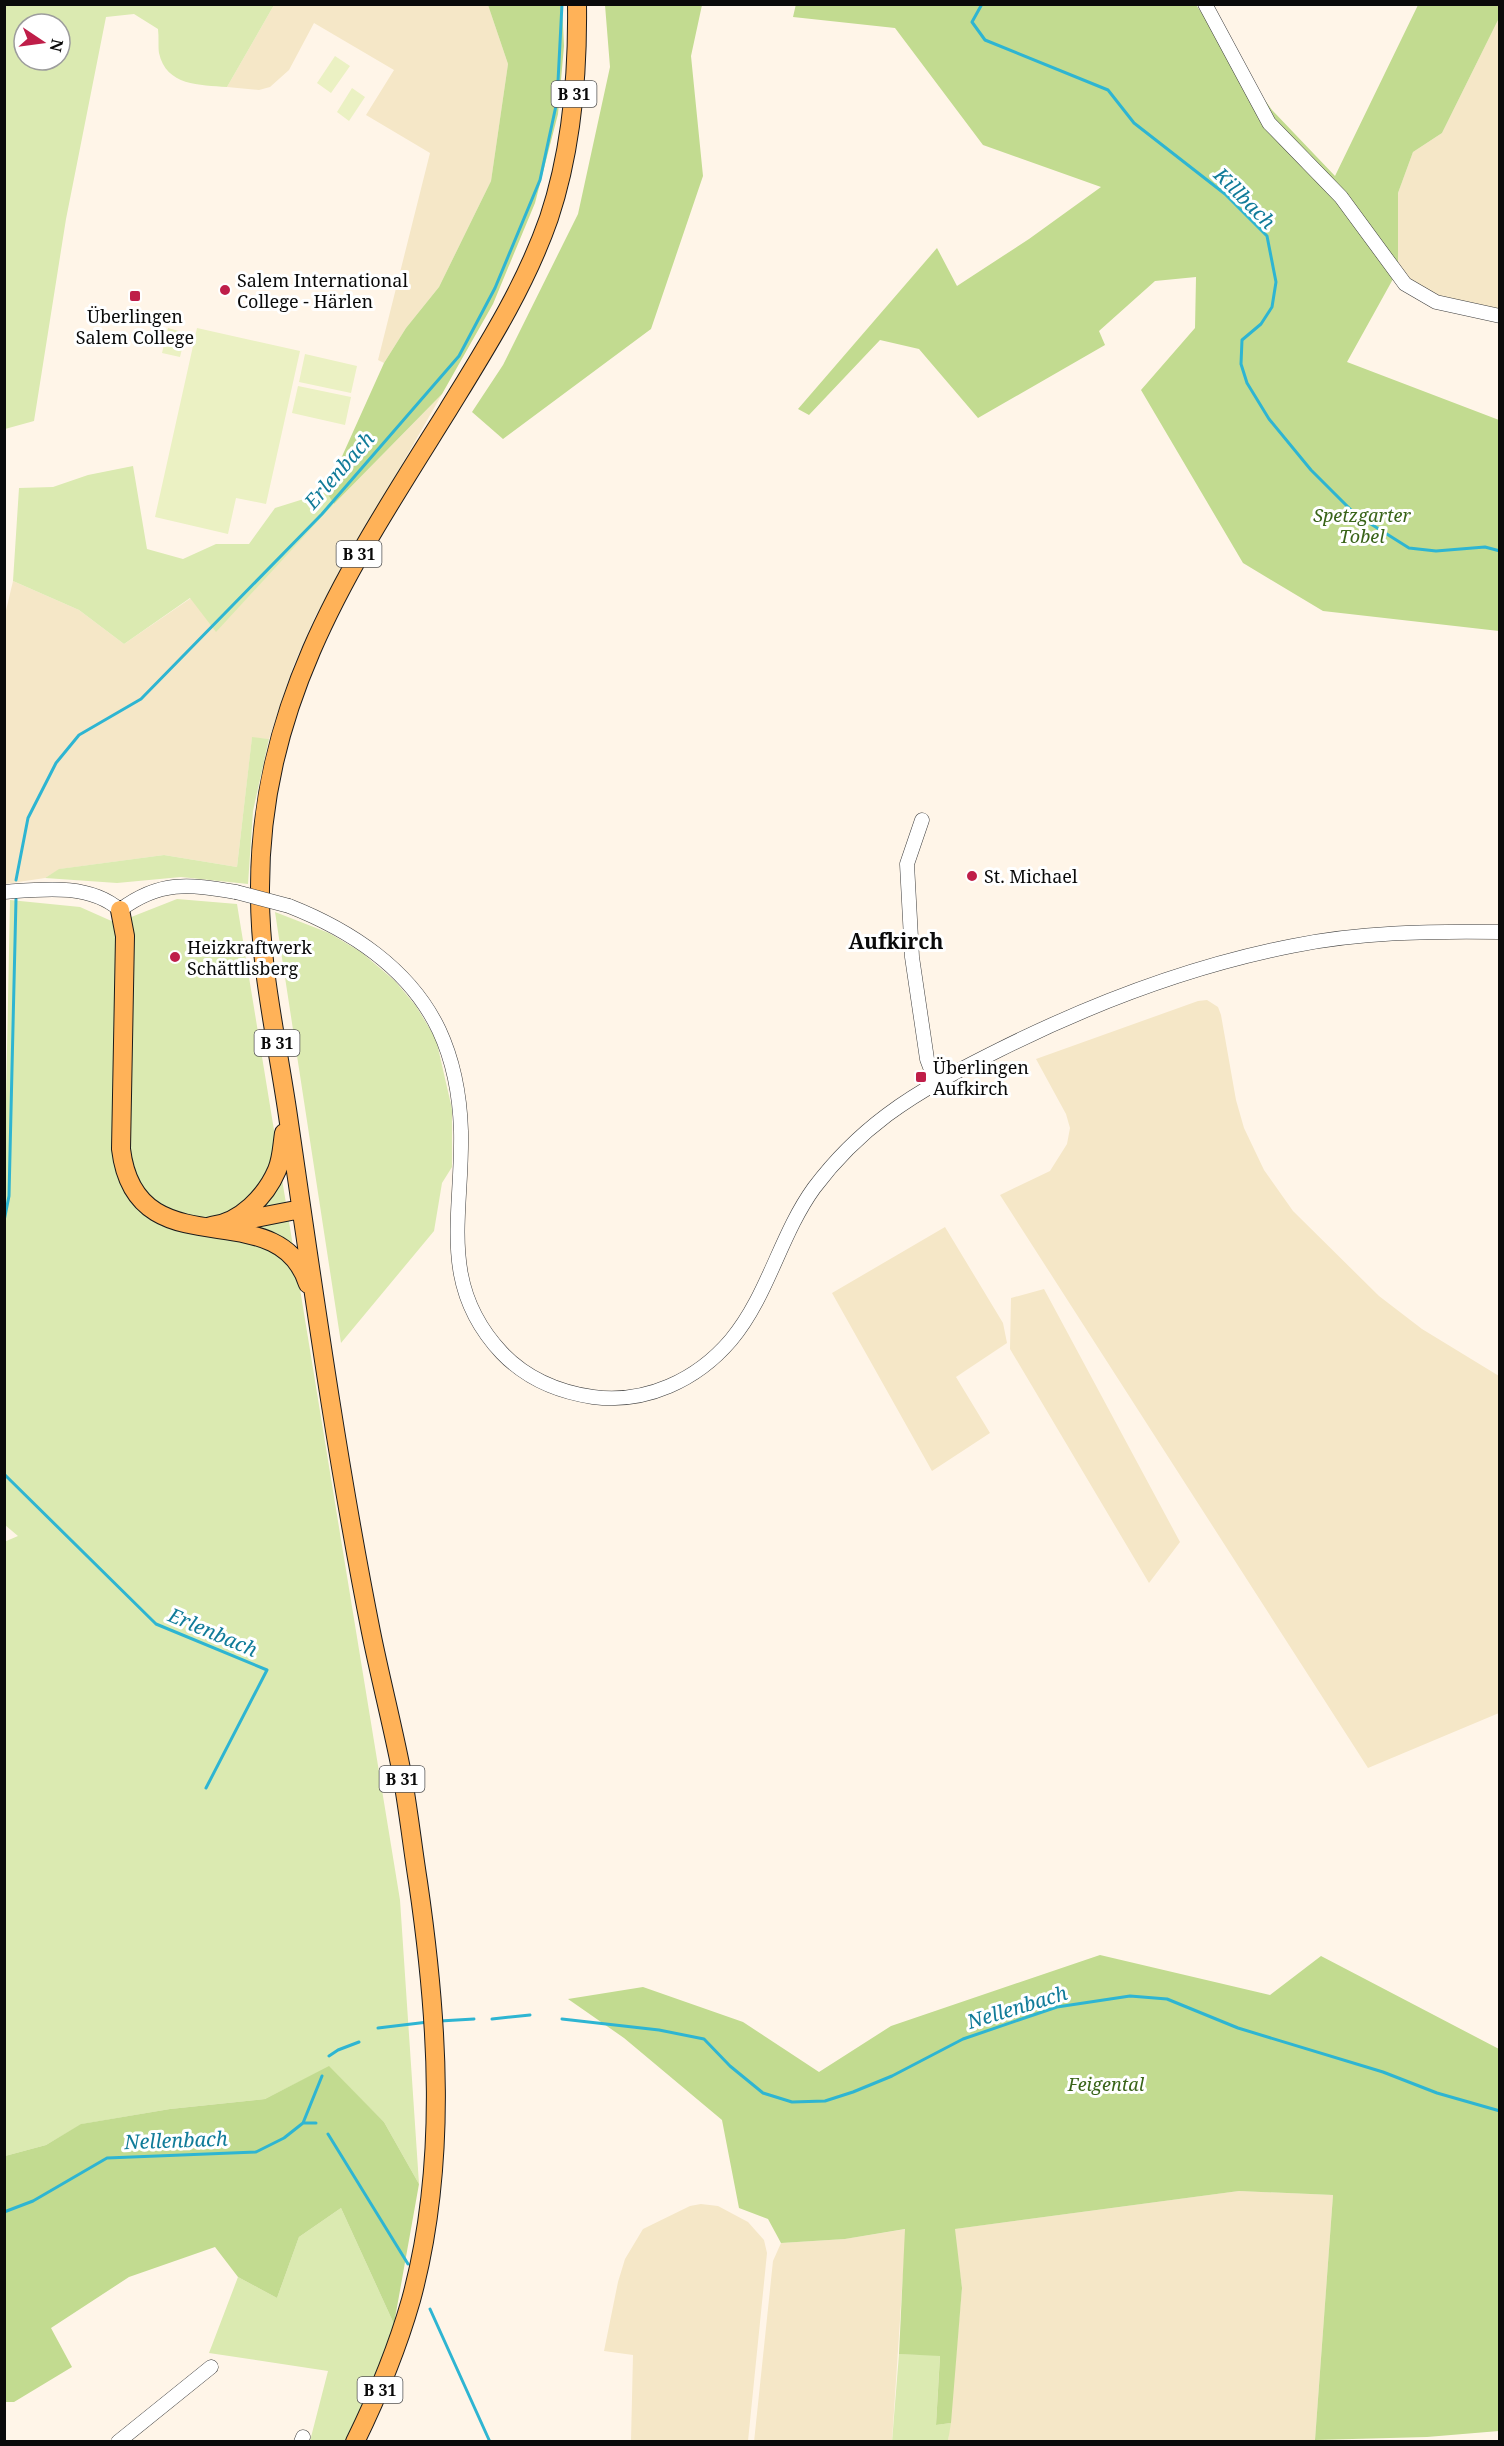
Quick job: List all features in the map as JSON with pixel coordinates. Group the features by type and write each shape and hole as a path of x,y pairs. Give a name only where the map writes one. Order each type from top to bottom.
{"main road":[{"name":"B 31","path":"355,2442 381,2388 400,2337 423,2247 434,2154 434,2013 429,1952 401,1770 371,1633 317,1315 264,958 260,885 263,824 282,732 303,666 333,600 387,506 497,331 535,253 560,182 567,145 578,50 578,4"},
{"path":"120,910 125,936 122,1159 134,1189 148,1206 166,1219 200,1227 224,1227 302,1213"},
{"path":"224,1227 249,1209 271,1182 281,1157 287,1107"},
{"path":"224,1227 272,1241 291,1256 306,1278 317,1315"}],"street":[{"path":"1205,4 1269,123 1341,197 1405,284 1436,302 1500,316"},
{"path":"922,820 907,864 912,957 927,1059 936,1083"},
{"path":"4,892 53,889 84,892 107,900 120,910 148,892 169,886 188,885 236,892 289,906 327,922 371,950 415,993 437,1026 447,1048 461,1129 456,1238 460,1275 471,1310 489,1339 513,1365 541,1382 572,1394 606,1399 650,1393 679,1384 706,1366 738,1329 755,1303 792,1224 835,1160 887,1114 936,1083 1038,1030 1123,996 1240,958 1296,945 1395,934 1500,932"},
{"path":"118,2442 211,2367"}],"shaded area":[{"path":"274,5 488,5 508,64 491,181 439,287 406,328 384,363 378,360 430,153 366,115 394,70 314,23 289,70 270,87 259,90 227,87"},
{"path":"1499,18 1499,313 1434,298 1398,270 1398,193 1413,152 1442,133"},
{"path":"442,394 315,617 293,667 269,739 252,738 237,867 164,855 60,869 45,878 5,884 4,619 13,581 79,610 124,644 191,598 216,631 334,504"},
{"path":"1207,1000 1218,1007 1221,1015 1236,1100 1244,1128 1264,1170 1293,1211 1379,1296 1422,1329 1499,1376 1499,1713 1368,1768 1000,1195 1050,1171 1067,1144 1070,1128 1066,1114 1036,1059 1198,1001"},
{"path":"945,1227 1003,1323 1007,1343 956,1377 990,1433 932,1471 832,1293"},
{"path":"1044,1289 1180,1542 1149,1583 1010,1349 1011,1298"},
{"path":"1239,2191 1333,2195 1315,2440 948,2442 962,2288 954,2229"},
{"path":"701,2204 718,2206 748,2222 764,2240 767,2253 748,2441 631,2441 633,2355 604,2351 618,2282 625,2259 643,2229 690,2206"},
{"path":"906,2229 892,2441 754,2442 773,2261 781,2243 845,2239"}],"green space":[{"name":"Spetzgarter Tobel","path":"796,4 1196,5 1272,110 1335,176 1418,5 1499,5 1499,18 1442,133 1413,152 1398,193 1398,270 1347,362 1499,420 1499,631 1323,611 1243,563 1141,390 1195,328 1196,277 1155,281 1099,331 1105,345 978,418 919,349 880,340 809,415 798,409 937,248 957,286 1029,239 1101,187 983,145 895,28 793,17"},
{"path":"6,5 274,5 227,87 195,84 176,78 163,64 159,53 158,29 134,14 106,17 66,219 34,421 5,429"},
{"path":"488,5 562,5 564,46 558,114 535,203 493,304 442,394 334,504 326,492 384,363 406,328 439,287 491,181 508,64"},
{"path":"605,5 702,5 691,56 703,176 651,329 503,439 472,412 503,365 578,214 610,67"},
{"path":"335,56 350,66 331,93 317,83"},
{"path":"352,88 365,97 349,121 337,112"},
{"path":"168,328 186,333 180,357 162,353"},
{"path":"197,328 300,351 266,504 236,498 228,534 155,517"},
{"path":"305,354 357,366 351,393 299,382"},
{"path":"298,386 351,397 345,425 292,413"},
{"path":"133,466 147,549 183,559 216,544 249,544 275,508 326,492 334,504 216,632 190,598 124,644 79,610 13,581 19,488 53,487 88,475"},
{"path":"252,737 269,739 253,811 248,884 181,877 117,883 45,878 59,869 164,855 237,867"},
{"path":"177,899 237,904 400,1900 419,2184 384,2122 329,2067 265,2099 170,2109 82,2124 46,2145 5,2156 4,1542 18,1536 5,1525 4,1199 10,900 80,907 116,923"},
{"path":"275,912 329,933 361,952 395,981 416,1006 436,1039 452,1109 452,1167 442,1183 434,1231 341,1343"},
{"name":"Feigental","path":"1100,1955 1270,1995 1321,1956 1499,2049 1499,2431 1427,2437 1315,2440 1333,2195 1239,2191 955,2229 962,2288 951,2423 936,2425 940,2356 899,2354 905,2229 845,2239 781,2243 768,2219 739,2208 722,2120 624,2038 568,1999 643,1987 743,2022 819,2072 891,2026"},
{"path":"329,2066 384,2122 419,2184 394,2324 341,2208 299,2237 277,2298 238,2277 215,2247 129,2277 51,2328 72,2367 14,2402 5,2402 5,2156 46,2145 81,2124 170,2109 265,2099"},
{"path":"341,2208 394,2324 375,2387 347,2441 310,2441 328,2371 209,2353 238,2277 277,2298 299,2237"},
{"path":"899,2354 940,2355 936,2425 951,2423 948,2441 892,2442"}],"waterway":[{"name":"Erlenbach","path":"16,880 28,818 56,763 79,735 141,699 322,514 459,356 495,288 540,180 557,101 562,4"},
{"name":"Killbach","path":"982,4 972,22 985,40 1108,90 1134,123 1225,194 1267,236 1276,282 1272,307 1261,324 1242,340 1241,364 1247,383 1269,419 1311,470 1355,514 1409,548 1436,551 1485,547 1500,551"},
{"name":"Erlenbach","path":"4,1221 9,1196 16,899"},
{"name":"Erlenbach","path":"4,1474 156,1624 267,1670 206,1788"},
{"name":"Nellenbach","path":"562,2019 659,2030 704,2039 730,2066 763,2093 792,2102 825,2101 892,2076 963,2039 1057,2007 1130,1996 1167,1999 1238,2028 1383,2072 1437,2093 1500,2111"},
{"name":"Nellenbach","path":"492,2019 530,2015"},
{"name":"Nellenbach","path":"440,2021 474,2019"},
{"name":"Nellenbach","path":"378,2028 428,2022"},
{"name":"Nellenbach","path":"329,2056 359,2042"},
{"name":"Nellenbach","path":"4,2212 33,2201 107,2158 256,2152 284,2138 303,2123 322,2076"},
{"path":"303,2123 316,2123"},
{"path":"328,2134 408,2264"},
{"path":"430,2309 490,2442"}],"place":[{"name":"Salem International College - Härlen","path":"225,290"},
{"name":"Überlingen Salem College","path":"135,296"},
{"name":"St. Michael","path":"972,876"},
{"name":"Heizkraftwerk Schättlisberg","path":"175,957"},
{"name":"Überlingen Aufkirch","path":"921,1077"}],"district":[{"name":"Aufkirch","path":"896,941"}]}
